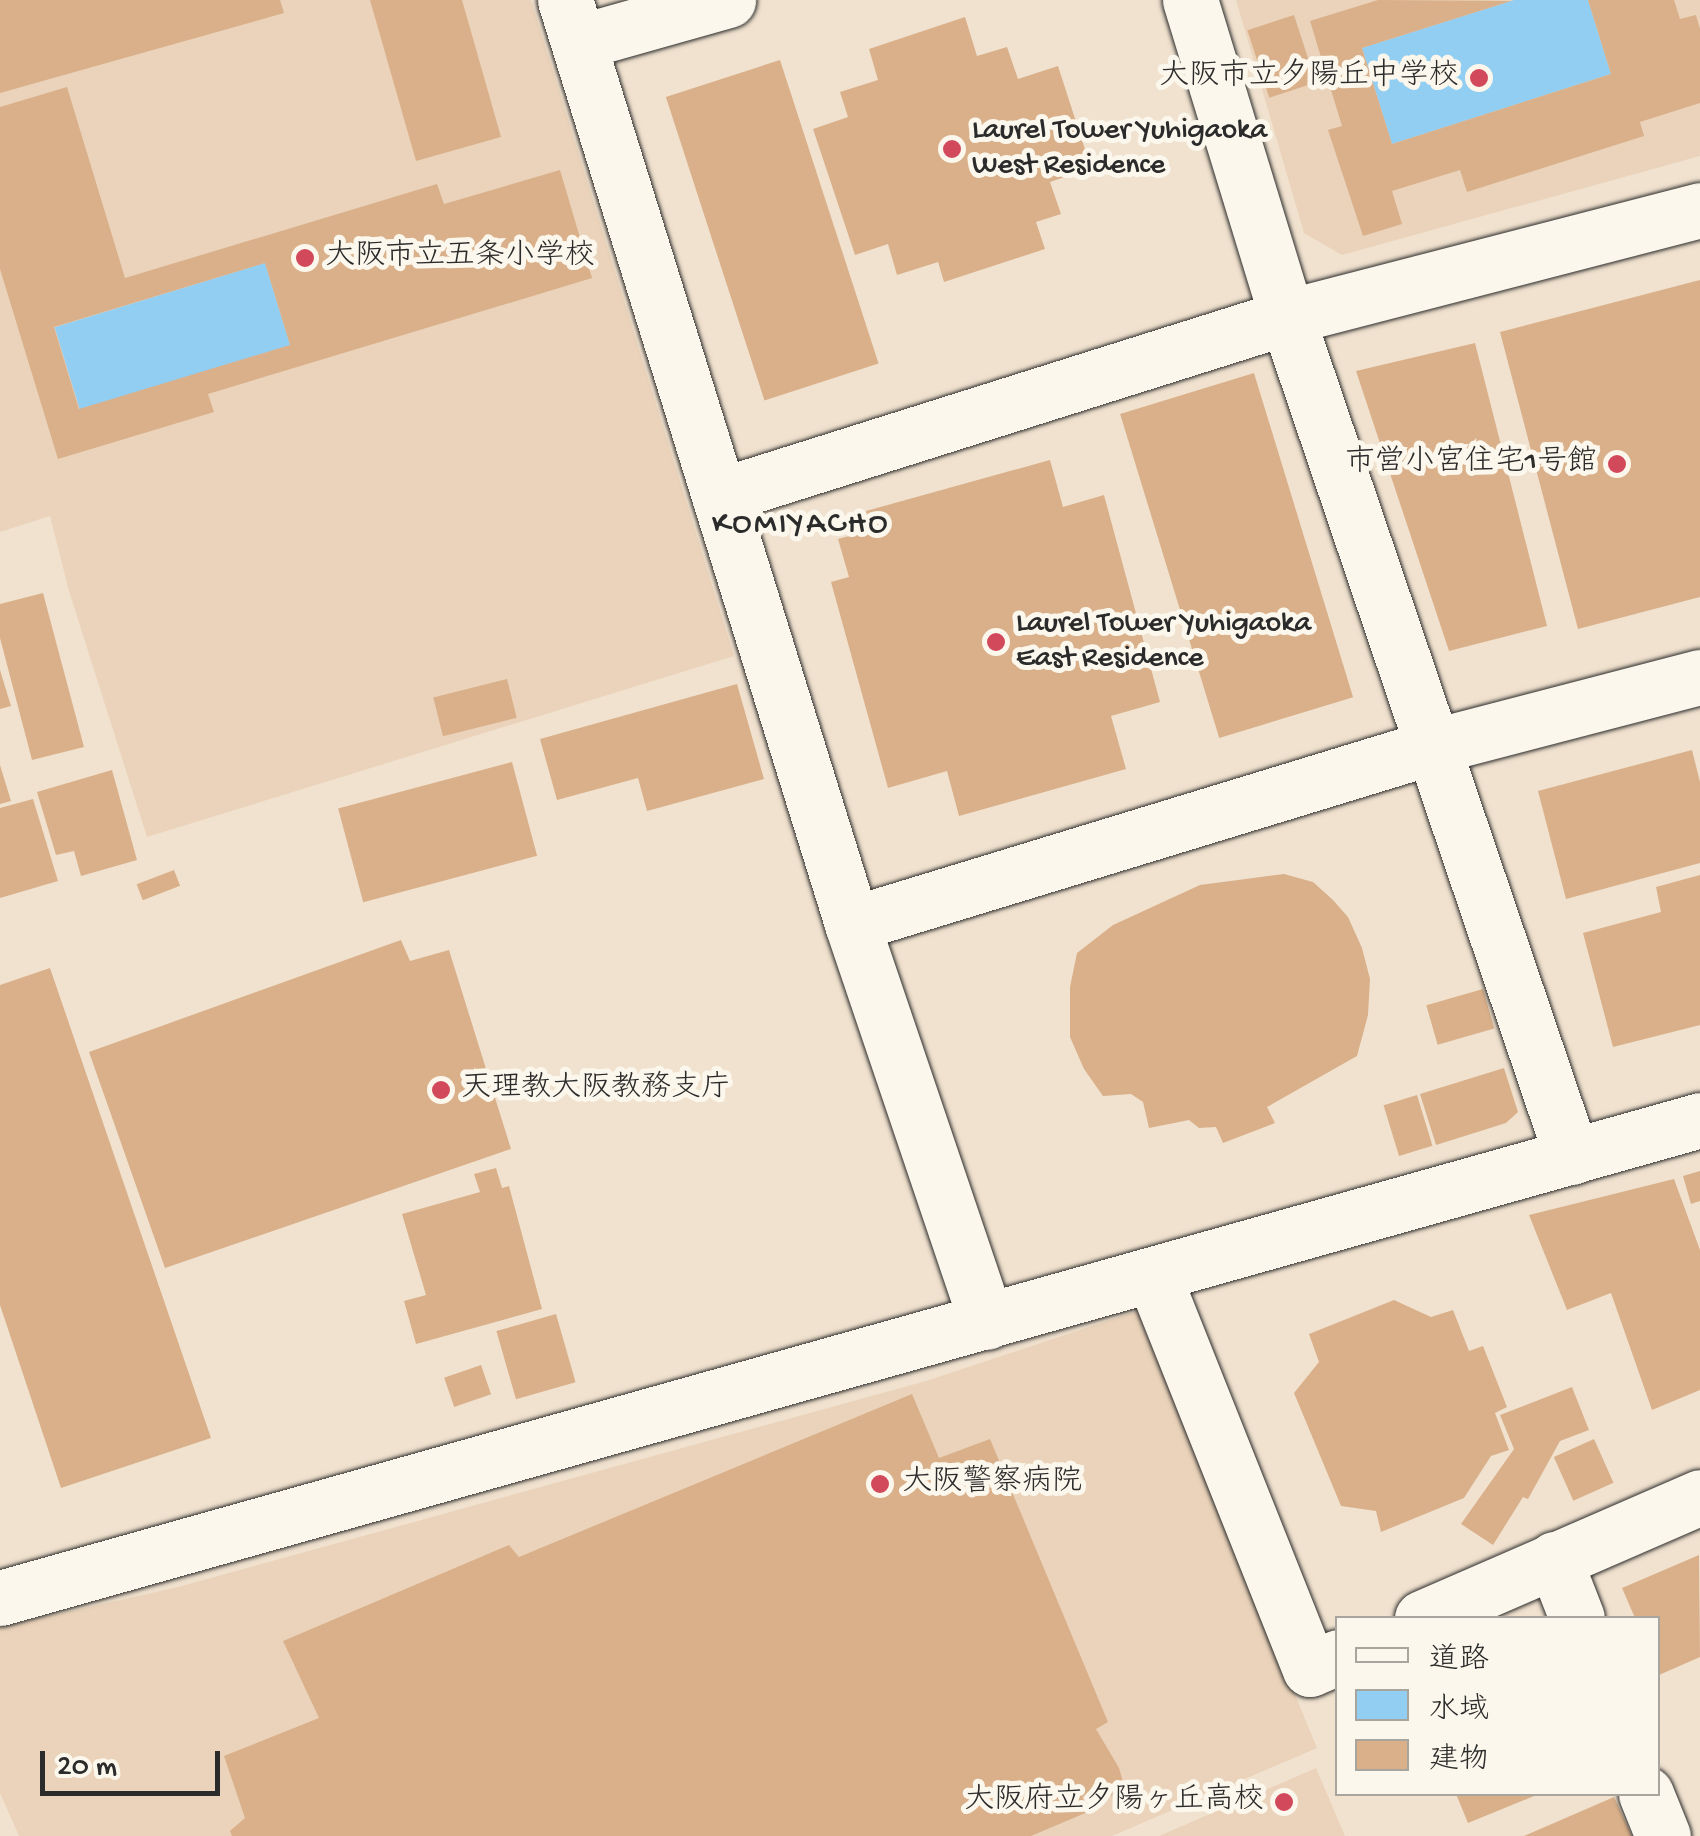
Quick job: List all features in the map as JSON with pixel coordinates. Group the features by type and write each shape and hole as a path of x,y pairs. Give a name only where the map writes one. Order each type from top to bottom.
{"street":[{"path":"728,0 572,21 852,924 987,1322"},
{"path":"1190,0 1287,317 1572,1157"},
{"path":"718,496 1287,317 1700,210"},
{"path":"852,924 1435,746 1700,677"},
{"path":"0,1598 1700,1120"},
{"path":"1154,1274 1310,1670 1335,1658"},
{"path":"1426,1616 1700,1497"},
{"path":"1554,1559 1576,1616"},
{"path":"1647,1796 1663,1836"}],"shaded area":[{"name":"大阪市立五条小学校","path":"0,0 531,0 734,656 147,837 69,591 50,516 0,532"},
{"name":"大阪市立夕陽丘中学校","path":"1236,0 1700,0 1700,156 1342,255 1304,233"},
{"name":"大阪警察病院","path":"1137,1311 1317,1748 1112,1836 19,1836 0,1793 0,1627 178,1587 926,1381"},
{"name":"大阪府立夕陽ヶ丘高校","path":"1316,1768 1345,1836 1159,1836"}],"water":[{"path":"1514,0 1588,0 1611,74 1392,144 1362,48"},
{"path":"265,263 290,345 80,410 55,327"}],"building":[{"path":"0,0 280,0 284,13 0,93"},
{"path":"370,0 462,0 501,137 416,161"},
{"path":"1378,0 1511,1 1362,48 1392,144 1611,74 1588,0 1674,0 1680,19 1696,15 1700,29 1700,103 1640,122 1644,136 1467,192 1460,170 1392,191 1402,224 1363,236 1328,130 1342,126 1310,21"},
{"path":"1294,15 1316,83 1269,98 1247,30"},
{"name":"Laurel Tower Yuhigaoka West Residence","path":"965,17 977,56 1007,47 1018,79 1058,66 1091,168 1050,182 1061,214 1036,222 1045,249 944,282 938,262 897,275 888,244 855,255 813,129 848,117 840,92 878,80 869,49"},
{"path":"780,60 879,363 764,400 666,97"},
{"path":"67,87 125,278 437,184 444,204 560,170 592,278 208,394 214,412 58,459 0,269 0,107","holes":["265,263 290,345 79,409 54,327"]},
{"name":"市営小宮住宅1号館","path":"1700,280 1700,597 1578,629 1500,332"},
{"path":"1475,343 1547,626 1449,651 1356,371"},
{"path":"1254,373 1353,697 1219,738 1120,414"},
{"name":"Laurel Tower Yuhigaoka East Residence","path":"1050,460 1063,507 1104,495 1160,702 1111,716 1126,769 959,816 947,771 888,788 831,582 849,577 838,539 872,530 866,511"},
{"path":"43,593 84,747 32,760 0,638 0,604"},
{"path":"0,670 11,706 0,709"},
{"path":"507,679 517,718 443,736 433,697"},
{"path":"737,684 764,779 647,811 638,778 557,800 540,739"},
{"path":"1692,750 1700,782 1700,863 1566,899 1538,791"},
{"path":"512,762 537,856 363,902 338,809"},
{"path":"0,765 11,801 0,804"},
{"path":"112,770 137,860 81,876 74,851 56,855 37,792"},
{"path":"33,799 58,881 0,898 0,808"},
{"path":"174,870 180,886 143,900 137,884"},
{"path":"1284,874 1313,882 1333,900 1348,917 1362,948 1370,979 1368,1015 1357,1056 1267,1107 1275,1123 1223,1143 1216,1127 1199,1128 1189,1120 1149,1128 1143,1102 1131,1094 1103,1096 1084,1069 1070,1037 1070,987 1077,953 1113,925 1200,885"},
{"path":"1700,875 1700,1025 1613,1047 1583,933 1661,912 1656,887"},
{"path":"401,940 410,961 449,950 511,1149 165,1268 89,1052"},
{"path":"50,968 211,1438 61,1488 0,1305 0,985"},
{"path":"1483,989 1494,1028 1438,1045 1426,1005"},
{"path":"1504,1068 1518,1112 1506,1123 1436,1145 1420,1094"},
{"path":"1417,1095 1432,1146 1399,1156 1384,1105"},
{"path":"496,1168 502,1188 509,1186 542,1309 416,1344 404,1301 426,1295 402,1214 480,1192 474,1174"},
{"path":"1700,1171 1700,1201 1691,1204 1683,1176"},
{"path":"1674,1179 1700,1250 1700,1390 1652,1410 1611,1293 1567,1310 1529,1215"},
{"path":"1394,1300 1431,1317 1453,1310 1469,1351 1483,1346 1507,1407 1495,1413 1509,1450 1491,1456 1464,1498 1381,1532 1376,1511 1341,1506 1294,1393 1319,1362 1309,1334"},
{"path":"556,1314 576,1382 516,1399 496,1331"},
{"path":"481,1365 491,1394 454,1407 444,1378"},
{"path":"1572,1387 1589,1430 1560,1441 1528,1499 1523,1497 1493,1545 1461,1524 1514,1449 1500,1415"},
{"path":"912,1394 939,1458 990,1439 1108,1722 1096,1729 1119,1768 1125,1789 1112,1796 1100,1789 1082,1797 1090,1811 1031,1836 232,1836 230,1831 245,1818 224,1756 319,1718 283,1641 509,1545 519,1557"},
{"path":"1594,1439 1614,1483 1573,1501 1554,1457"},
{"path":"1699,1555 1700,1657 1660,1675 1660,1616 1634,1616 1622,1588"},
{"path":"1457,1796 1534,1796 1468,1823"},
{"path":"1614,1797 1632,1836 1524,1836"}],"place":[{"name":"大阪市立夕陽丘中学校","path":"1479,78"},
{"name":"Laurel Tower Yuhigaoka West Residence","path":"952,149"},
{"name":"大阪市立五条小学校","path":"305,258"},
{"name":"市営小宮住宅1号館","path":"1617,464"},
{"name":"Laurel Tower Yuhigaoka East Residence","path":"996,642"},
{"name":"天理教大阪教務支庁","path":"441,1090"},
{"name":"大阪警察病院","path":"880,1484"},
{"name":"大阪府立夕陽ヶ丘高校","path":"1284,1802"}],"district":[{"name":"KOMIYACHO","path":"801,525"}]}
